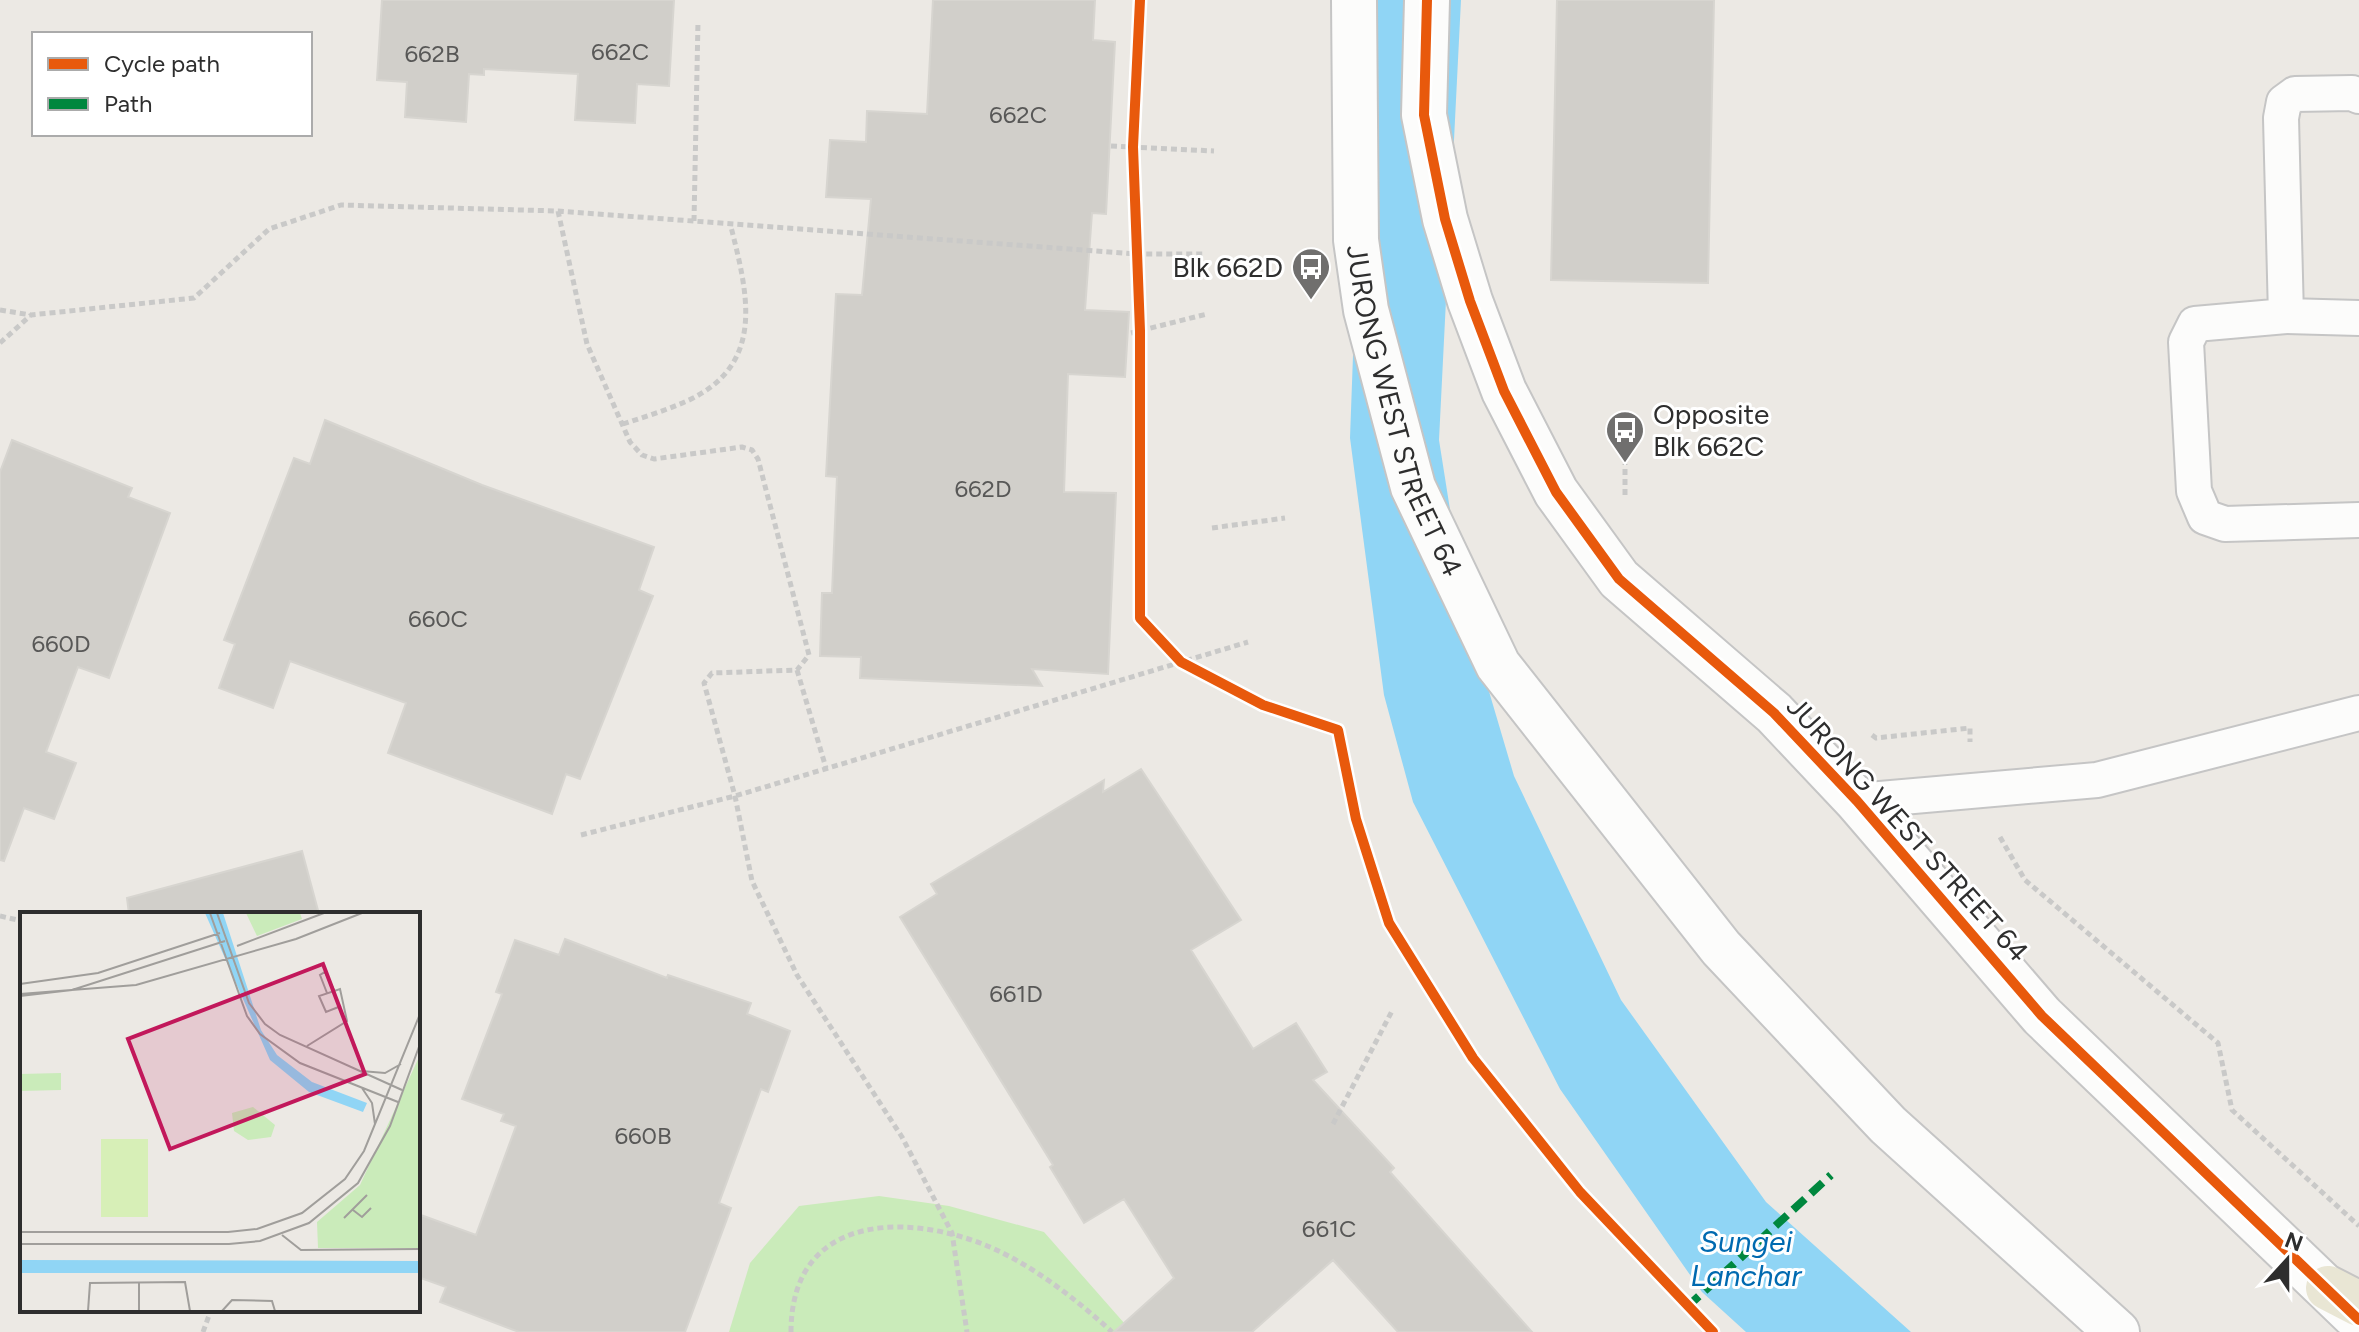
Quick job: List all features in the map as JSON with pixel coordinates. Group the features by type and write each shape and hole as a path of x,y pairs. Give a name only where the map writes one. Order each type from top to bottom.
{"street":[{"name":"JURONG WEST STREET 64","path":"1354,0 1356,240 1366,310 1413,487 1498,665 1721,948 1888,1125 2117,1332"},
{"name":"JURONG WEST STREET 64","path":"1427,0 1424,115 1445,219 1470,301 1504,391 1556,492 1619,579 1774,713 1857,801 2042,1016 2343,1296 2359,1320"}],"lane":[{"path":"2286,316 2281,118 2284,102 2295,94 2352,93 2359,96"},
{"path":"2359,318 2286,316 2195,324 2188,332 2186,342 2194,491 2205,517 2225,524 2359,520"},
{"path":"1857,801 2097,780 2359,713"}],"path":[{"path":"694,221 698,21"},
{"path":"1133,132 1133,162"},
{"path":"1111,146 1214,151"},
{"path":"0,310 31,315 194,298 269,229 341,205 558,211 1136,254 1206,254"},
{"path":"558,211 587,344 630,442 642,455 654,459 742,447 752,450 758,459 809,655 797,670 712,673 704,683 735,796 752,881 797,975 902,1137 952,1233 967,1332"},
{"path":"623,424 689,400 717,380 741,348 748,323 746,296 730,223"},
{"path":"1135,239 1137,270"},
{"path":"1136,332 1207,314"},
{"path":"0,343 31,315"},
{"path":"1139,316 1136,332 1140,347"},
{"path":"1212,528 1285,518"},
{"path":"581,835 735,796 1248,642"},
{"path":"1171,651 1181,662 1195,669"},
{"path":"797,670 826,768"},
{"path":"0,916 20,921"},
{"path":"1333,1124 1392,1011"},
{"path":"791,1332 800,1284 815,1255 838,1238 881,1225 952,1233 1004,1253 1069,1294 1112,1332"},
{"path":"203,1332 210,1312"}],"green space":[{"path":"879,1196 949,1206 1044,1232 1132,1332 729,1332 750,1263 799,1206"}],"water":[{"name":"Sungei Lanchar","path":"1354,0 1461,0 1439,440 1467,617 1514,776 1621,1000 1766,1202 1911,1332 1746,1332 1702,1292 1560,1089 1413,802 1384,695 1350,438 1358,218"}],"building":[{"path":"382,0 674,0 669,86 637,84 635,123 575,120 578,74 484,69 484,75 469,74 466,122 405,117 407,82 377,80"},
{"path":"933,0 1095,0 1093,40 1115,42 1106,214 1092,213 1085,310 1129,312 1125,377 1068,374 1064,492 1116,493 1108,674 1032,669 1042,686 860,678 861,657 820,656 822,593 832,593 837,477 826,476 836,294 862,295 871,199 826,197 830,140 866,142 867,111 927,114"},
{"path":"1557,0 1714,0 1708,283 1551,280"},
{"path":"325,420 482,485 654,547 639,590 653,596 580,779 566,774 552,814 388,753 406,703 290,661 273,708 219,688 235,644 224,640 294,458 310,464"},
{"path":"12,440 132,488 128,497 170,513 109,678 78,667 46,752 76,763 54,819 24,808 4,861 0,860 0,472"},
{"path":"1141,769 1241,920 1191,950 1253,1049 1296,1023 1327,1072 1313,1080 1394,1168 1390,1172 1532,1332 1398,1332 1333,1260 1252,1332 1114,1332 1174,1278 1124,1199 1084,1223 1050,1167 1053,1165 900,917 937,894 931,884 1104,780 1103,792"},
{"path":"302,851 318,912 129,912 127,898"},
{"path":"565,939 667,978 668,975 751,1003 747,1014 790,1031 768,1092 761,1089 719,1203 731,1208 685,1332 519,1332 440,1302 446,1287 420,1278 420,1215 476,1235 516,1126 501,1121 504,1114 462,1099 502,994 496,992 515,940 559,955"}],"marked path":[{"path":"1687,1307 1831,1175"}],"cycle path":[{"path":"1140,0 1133,147 1140,331 1140,618 1181,662 1263,705 1338,730 1356,819 1389,923 1473,1058 1580,1192 1713,1332"},
{"path":"1427,0 1424,115 1445,219 1470,301 1504,391 1556,492 1619,579 1774,713 1857,801 2042,1016 2359,1320"}],"place":[{"name":"Blk 662D","path":"1311,301"},
{"name":"Opposite Blk 662C","path":"1625,464"}]}
